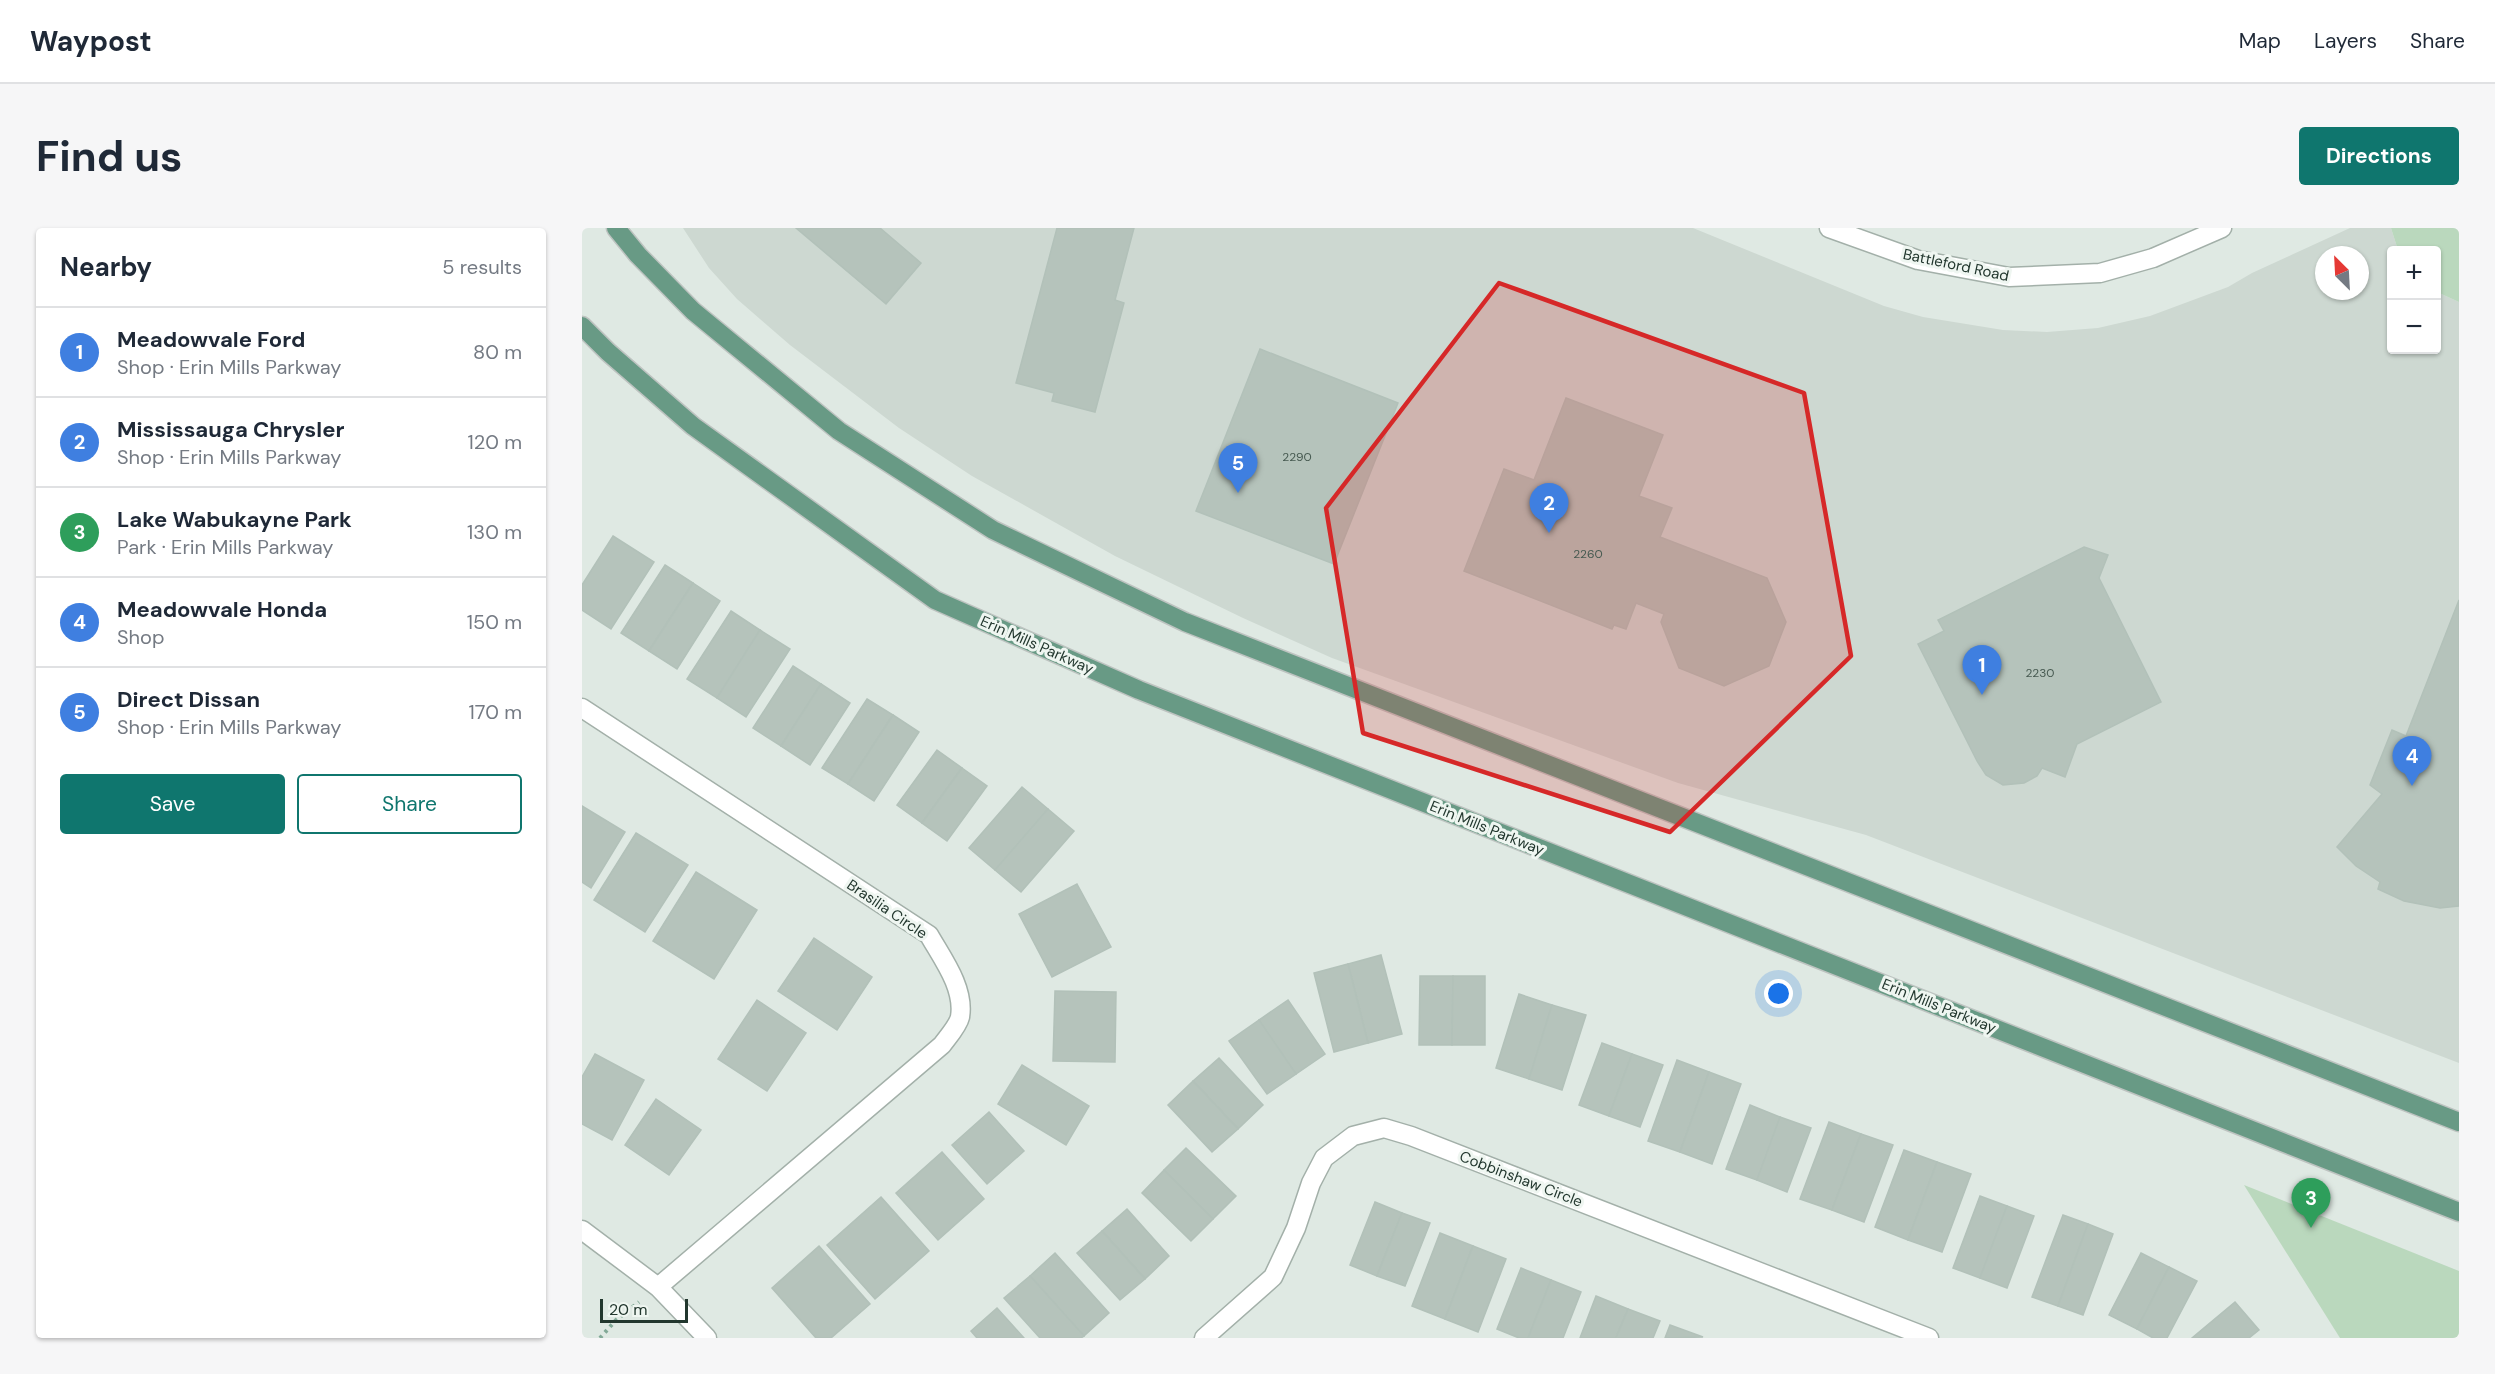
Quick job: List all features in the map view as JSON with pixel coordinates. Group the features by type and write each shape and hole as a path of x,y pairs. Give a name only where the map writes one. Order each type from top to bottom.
{"main road":[{"path":"616,228 638,255 693,311 839,431 993,530 1185,622 2459,1122"},
{"name":"Erin Mills Parkway","path":"582,326 608,352 693,426 935,600 1138,690 2459,1212"}],"street":[{"name":"Battleford Road","path":"1829,228 1918,260 2009,277 2100,273 2153,258 2222,228"},
{"path":"582,336 608,352"},
{"name":"Brasilia Circle","path":"582,708 929,935 947,966 957,990 960,1018 942,1045 658,1287"},
{"name":"Cobbinshaw Circle","path":"1204,1338 1273,1276 1296,1228 1311,1183 1324,1158 1353,1136 1384,1128 1411,1136 1929,1338"},
{"path":"582,1230 658,1287 707,1338"}],"path":[{"path":"600,1338 616,1320 658,1287"}],"highlighted area":[{"path":"1499,283 1804,393 1851,656 1670,832 1363,733 1326,508"}],"shaded area":[{"path":"683,228 1693,228 1884,306 1923,317 2003,330 2047,332 2098,328 2150,316 2228,287 2252,273 2350,228 2391,228 2397,246 2387,246 2387,354 2441,354 2441,294 2459,302 2459,1063 1866,835 1678,783 1332,658 1115,556 972,476 899,428 790,345 737,299 709,268"}],"green space":[{"path":"2391,228 2459,228 2459,302 2441,294 2441,246 2397,246"},
{"path":"2244,1185 2459,1271 2459,1338 2340,1338"}],"building":[{"path":"796,228 880,228 921,263 886,304"},
{"path":"1057,228 1134,228 1115,300 1124,303 1095,412 1052,401 1054,393 1016,383"},
{"path":"1260,349 1398,403 1334,564 1196,511"},
{"path":"1566,398 1663,435 1639,496 1672,508 1660,537 1767,578 1786,622 1769,666 1724,686 1679,668 1661,622 1664,614 1636,603 1626,629 1614,625 1612,629 1464,571 1504,469 1534,480"},
{"path":"613,536 654,562 611,629 582,610 582,585"},
{"path":"2084,547 2108,555 2099,578 2161,702 2077,744 2065,777 2042,768 2037,776 2024,783 2003,785 1986,775 1977,761 1918,644 1944,631 1938,620"},
{"path":"665,565 693,583 649,651 621,633"},
{"path":"693,583 720,601 677,669 649,651"},
{"path":"2459,600 2459,906 2440,908 2404,901 2378,889 2380,882 2356,866 2337,847 2382,794 2370,785 2392,730 2406,736"},
{"path":"731,611 760,630 717,698 687,679"},
{"path":"760,630 790,649 746,717 717,698"},
{"path":"793,666 821,684 781,746 753,728"},
{"path":"821,684 850,703 810,765 781,746"},
{"path":"867,699 893,715 848,784 822,768"},
{"path":"893,715 919,732 874,801 848,784"},
{"path":"937,750 962,768 922,823 897,805"},
{"path":"962,768 987,786 947,841 922,823"},
{"path":"1022,787 1048,809 995,870 969,848"},
{"path":"582,806 625,832 591,888 582,882"},
{"path":"1048,809 1074,831 1021,892 995,870"},
{"path":"636,833 688,865 645,932 594,900"},
{"path":"696,872 757,910 714,979 653,941"},
{"path":"1077,884 1111,947 1052,977 1019,914"},
{"path":"814,938 872,977 837,1030 778,991"},
{"path":"1381,955 1402,1034 1368,1043 1348,964"},
{"path":"1348,964 1368,1043 1334,1052 1314,973"},
{"path":"1420,976 1453,976 1452,1045 1419,1045"},
{"path":"1453,976 1485,976 1485,1045 1452,1045"},
{"path":"1055,991 1116,992 1115,1062 1053,1061"},
{"path":"1519,994 1552,1005 1529,1079 1496,1068"},
{"path":"757,1000 806,1033 767,1091 718,1059"},
{"path":"1288,1000 1325,1054 1296,1074 1259,1020"},
{"path":"1552,1005 1586,1015 1562,1090 1529,1079"},
{"path":"1259,1020 1296,1074 1267,1094 1229,1041"},
{"path":"1602,1043 1632,1054 1609,1116 1579,1105"},
{"path":"595,1054 644,1080 612,1140 582,1124 582,1077"},
{"path":"1632,1054 1663,1065 1640,1127 1609,1116"},
{"path":"1219,1058 1263,1105 1238,1129 1193,1081"},
{"path":"1677,1060 1709,1072 1680,1152 1648,1141"},
{"path":"1022,1065 1089,1106 1066,1145 998,1104"},
{"path":"1709,1072 1741,1084 1712,1164 1680,1152"},
{"path":"1193,1081 1238,1129 1212,1152 1168,1105"},
{"path":"656,1099 701,1130 669,1175 625,1145"},
{"path":"1750,1105 1780,1117 1757,1180 1726,1169"},
{"path":"989,1112 1024,1151 987,1184 952,1145"},
{"path":"1780,1117 1811,1128 1787,1192 1757,1180"},
{"path":"1829,1122 1861,1134 1832,1210 1800,1199"},
{"path":"1861,1134 1893,1145 1864,1222 1832,1210"},
{"path":"1186,1148 1236,1196 1213,1219 1164,1170"},
{"path":"1904,1150 1937,1162 1908,1240 1875,1227"},
{"path":"942,1152 984,1199 938,1240 896,1193"},
{"path":"1937,1162 1971,1174 1942,1252 1908,1240"},
{"path":"1164,1170 1213,1219 1191,1241 1142,1193"},
{"path":"1980,1196 2007,1206 1980,1278 1953,1268"},
{"path":"881,1197 929,1251 875,1299 827,1245"},
{"path":"1375,1202 1402,1213 1377,1276 1350,1265"},
{"path":"2007,1206 2034,1216 2007,1288 1980,1278"},
{"path":"1127,1209 1169,1256 1145,1279 1102,1231"},
{"path":"1402,1213 1430,1223 1405,1286 1377,1276"},
{"path":"2063,1215 2088,1224 2058,1306 2032,1297"},
{"path":"2088,1224 2113,1234 2083,1315 2058,1306"},
{"path":"1102,1231 1145,1279 1120,1300 1077,1253"},
{"path":"1440,1233 1473,1246 1445,1319 1412,1306"},
{"path":"819,1246 870,1304 831,1338 816,1338 772,1288"},
{"path":"1473,1246 1506,1259 1478,1332 1445,1319"},
{"path":"1055,1253 1109,1313 1084,1336 1030,1276"},
{"path":"2141,1253 2169,1267 2137,1329 2109,1315"},
{"path":"2169,1267 2197,1281 2167,1338 2153,1338 2137,1329"},
{"path":"1521,1268 1551,1280 1528,1338 1519,1338 1497,1329"},
{"path":"1030,1276 1084,1336 1081,1338 1040,1338 1004,1298"},
{"path":"1551,1280 1581,1292 1563,1338 1528,1338"},
{"path":"1596,1296 1628,1309 1616,1338 1580,1338"},
{"path":"2235,1302 2259,1330 2249,1338 2192,1338"},
{"path":"997,1308 1024,1338 977,1338 971,1331"},
{"path":"1628,1309 1660,1321 1653,1338 1616,1338"},
{"path":"1670,1325 1703,1337 1665,1338"}],"place":[{"name":"Direct Dissan","path":"1238,493"},
{"name":"Mississauga Chrysler","path":"1549,533"},
{"name":"Meadowvale Ford","path":"1982,695"},
{"name":"Meadowvale Honda","path":"2412,786"},
{"name":"Lake Wabukayne Park","path":"2311,1228"}]}
